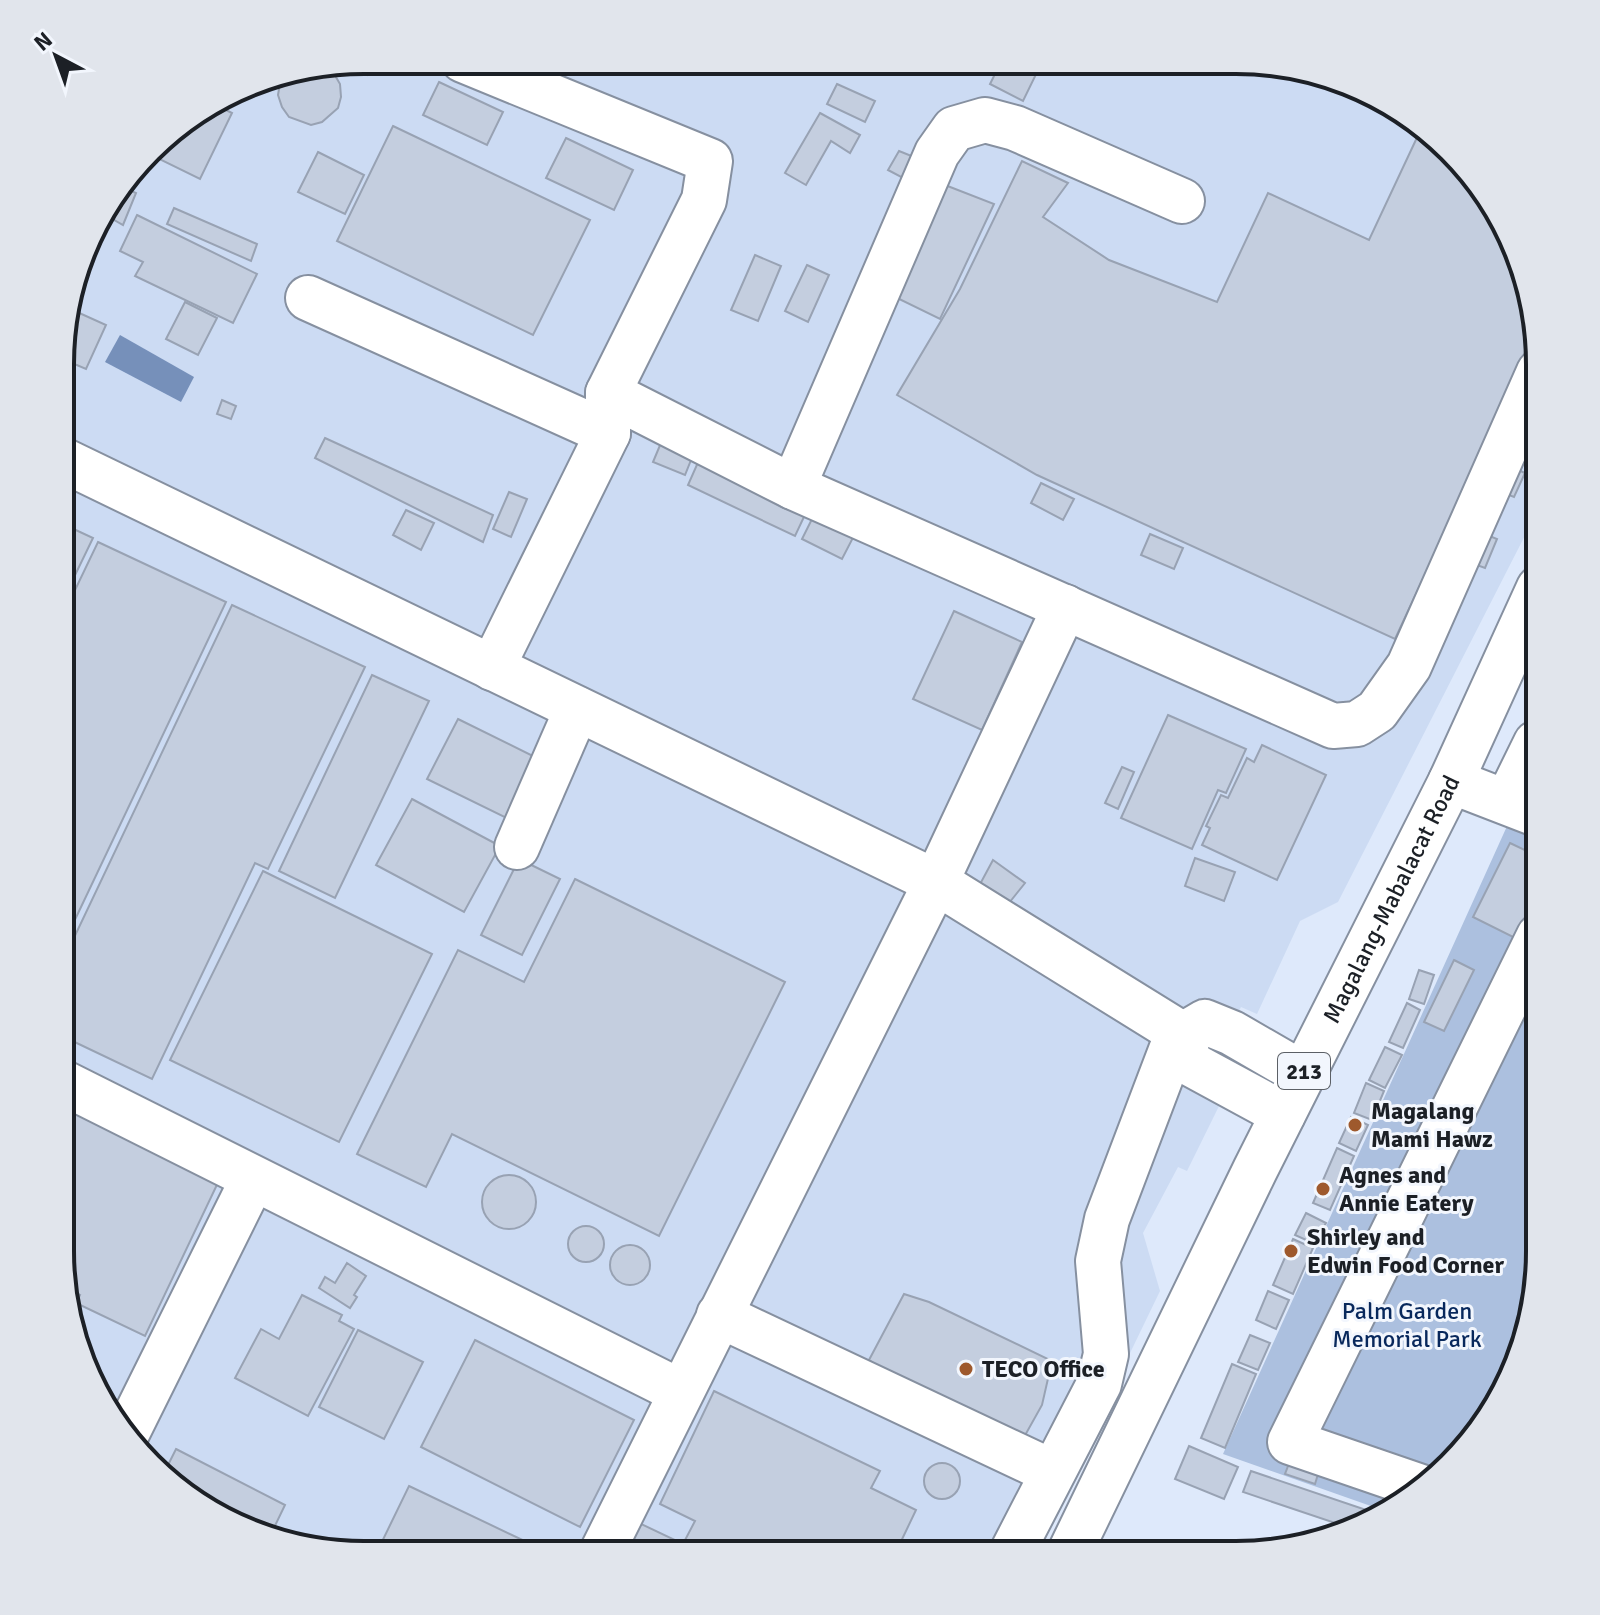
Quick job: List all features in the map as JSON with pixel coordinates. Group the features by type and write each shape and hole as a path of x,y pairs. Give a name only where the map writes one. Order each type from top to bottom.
{"main road":[{"path":"492,668 704,200 710,161 497,74"},
{"path":"793,487 937,153 954,129 985,120 1015,128 1182,201"},
{"path":"308,298 793,487 1333,726 1357,724 1377,711 1409,666 1526,401"},
{"path":"74,465 936,882 1180,1034 1189,1063 1283,1114"},
{"path":"607,1541 936,882 1065,607"},
{"name":"Magalang-Mabalacat Road","path":"1075,1541 1283,1114 1451,781 1526,616"},
{"path":"517,847 577,709"},
{"path":"1480,717 1526,738"},
{"path":"1451,781 1523,808"},
{"path":"1409,1483 1290,1442 1526,962"},
{"path":"1018,1541 1099,1384 1106,1354 1098,1261 1107,1219 1180,1034 1205,1022 1232,1033 1303,1074"},
{"path":"1240,1090 1262,1049"},
{"path":"74,1088 681,1392"},
{"path":"132,1424 253,1179"},
{"path":"719,1315 1052,1472"}],"shaded area":[{"path":"1236,74 1274,76 1347,96 1397,123 1427,146 1454,173 1487,219 1504,253 1524,326 1526,533 1338,902 1300,921 1257,1014 1241,1007 1201,1089 1221,1102 1187,1171 1178,1167 1143,1233 1160,1291 1039,1541 326,1539 271,1526 219,1502 173,1469 146,1442 113,1396 96,1362 76,1289 74,364 76,326 96,253 123,203 146,173 173,146 219,113 253,96 326,76"},
{"path":"120,335 194,377 181,402 105,362"}],"green space":[{"name":"Palm Garden Memorial Park","path":"1526,782 1524,1289 1511,1344 1477,1412 1454,1442 1427,1469 1372,1507 1223,1454"}],"building":[{"path":"995,74 1036,74 1023,101 990,84"},
{"path":"335,76 340,84 341,97 338,108 322,122 311,125 289,117 278,95 279,87"},
{"path":"439,82 503,112 487,145 423,115"},
{"path":"837,84 875,101 865,122 827,104"},
{"path":"225,110 232,113 200,179 159,159 188,134"},
{"path":"820,113 860,135 850,153 831,141 806,185 785,173"},
{"path":"393,126 590,220 533,335 337,241"},
{"path":"566,138 633,170 614,210 546,178"},
{"path":"1417,138 1454,173 1487,219 1511,271 1524,326 1526,358 1395,639 1037,475 897,395 960,289 1022,161 1068,183 1043,217 1109,260 1217,302 1268,193 1369,240"},
{"path":"899,151 914,157 903,178 888,170"},
{"path":"318,152 364,175 345,214 298,192"},
{"path":"945,185 994,204 940,319 891,295"},
{"path":"132,191 136,193 123,225 113,219"},
{"path":"174,208 257,244 251,261 167,224"},
{"path":"137,215 257,274 233,323 135,276 143,262 120,251"},
{"path":"755,255 781,266 758,321 731,310"},
{"path":"807,265 829,275 808,322 785,311"},
{"path":"185,302 217,318 198,355 166,339"},
{"path":"79,313 106,325 86,369 74,364"},
{"path":"222,400 236,406 231,419 217,414"},
{"path":"325,438 493,515 483,542 315,458"},
{"path":"663,438 695,450 685,475 653,462"},
{"path":"703,451 811,502 795,536 688,485"},
{"path":"1504,464 1525,473 1514,497 1494,489"},
{"path":"1041,483 1074,499 1063,520 1031,503"},
{"path":"509,492 527,499 511,537 493,529"},
{"path":"818,507 858,528 842,559 802,539"},
{"path":"406,510 434,523 421,550 393,535"},
{"path":"74,529 93,538 74,577"},
{"path":"1475,530 1497,539 1485,568 1463,560"},
{"path":"1150,534 1183,548 1174,569 1141,555"},
{"path":"98,542 226,602 74,922 74,592"},
{"path":"232,605 365,667 268,869 255,863 152,1079 74,1042 74,938"},
{"path":"954,611 1022,642 982,730 913,699"},
{"path":"372,675 429,701 335,898 279,871"},
{"path":"1168,715 1246,749 1226,793 1218,790 1192,849 1121,818"},
{"path":"458,719 547,763 517,823 427,779"},
{"path":"1262,745 1326,775 1277,880 1202,845 1210,828 1206,826 1221,795 1228,798 1247,758 1254,762"},
{"path":"1122,767 1134,772 1118,809 1105,803"},
{"path":"412,799 500,846 464,912 376,865"},
{"path":"1510,843 1526,851 1526,916 1515,938 1473,917"},
{"path":"1195,858 1235,872 1224,901 1185,886"},
{"path":"519,859 560,879 522,955 481,935"},
{"path":"993,860 1025,883 1009,903 979,886"},
{"path":"263,871 432,954 339,1142 170,1060"},
{"path":"575,879 785,982 659,1236 452,1134 426,1187 357,1154 458,950 524,982"},
{"path":"1454,960 1474,970 1444,1031 1424,1022"},
{"path":"1419,970 1434,975 1424,1004 1409,999"},
{"path":"1407,1003 1420,1010 1403,1048 1389,1042"},
{"path":"1385,1047 1402,1055 1385,1088 1369,1080"},
{"path":"1366,1083 1384,1091 1372,1120 1354,1113"},
{"path":"74,1099 224,1170 145,1336 79,1305 80,1295 76,1289 74,1251"},
{"path":"1351,1117 1368,1125 1356,1151 1339,1143"},
{"path":"1337,1148 1354,1156 1330,1210 1313,1203"},
{"path":"509,1175 528,1183 536,1202 528,1221 509,1229 490,1221 482,1202 490,1183"},
{"path":"1306,1213 1326,1223 1315,1244 1295,1235"},
{"path":"586,1226 599,1231 604,1244 599,1257 586,1262 573,1257 568,1244 573,1231"},
{"path":"1293,1239 1313,1248 1293,1294 1273,1285"},
{"path":"630,1245 644,1251 650,1265 644,1279 630,1285 616,1279 610,1265 616,1251"},
{"path":"347,1263 366,1276 350,1308 319,1288 325,1277 335,1283"},
{"path":"1268,1291 1289,1300 1276,1329 1256,1320"},
{"name":"TECO Office","path":"904,1294 929,1302 1052,1361 1042,1405 1023,1439 893,1377 869,1360"},
{"path":"302,1295 342,1315 339,1321 354,1329 308,1416 235,1378 261,1329 279,1339"},
{"path":"358,1330 423,1362 384,1439 319,1407"},
{"path":"1250,1335 1270,1343 1258,1370 1238,1362"},
{"path":"475,1340 634,1420 580,1527 421,1447"},
{"path":"1232,1364 1256,1374 1225,1448 1201,1438"},
{"path":"714,1391 880,1471 871,1488 916,1510 901,1541 685,1541 695,1521 660,1504"},
{"path":"1189,1446 1238,1467 1224,1499 1175,1479"},
{"path":"176,1449 285,1505 274,1527 271,1526 219,1502 168,1465"},
{"path":"1290,1461 1319,1471 1315,1484 1285,1474"},
{"path":"942,1463 955,1468 960,1481 955,1494 942,1499 929,1494 924,1481 929,1468"},
{"path":"1251,1471 1366,1510 1336,1523 1243,1492"},
{"path":"409,1486 525,1541 382,1541"},
{"path":"637,1522 677,1541 628,1541"}],"place":[{"name":"Magalang Mami Hawz","path":"1355,1125"},
{"name":"Agnes and Annie Eatery","path":"1323,1189"},
{"name":"Shirley and Edwin Food Corner","path":"1291,1251"},
{"name":"TECO Office","path":"966,1369"}]}
